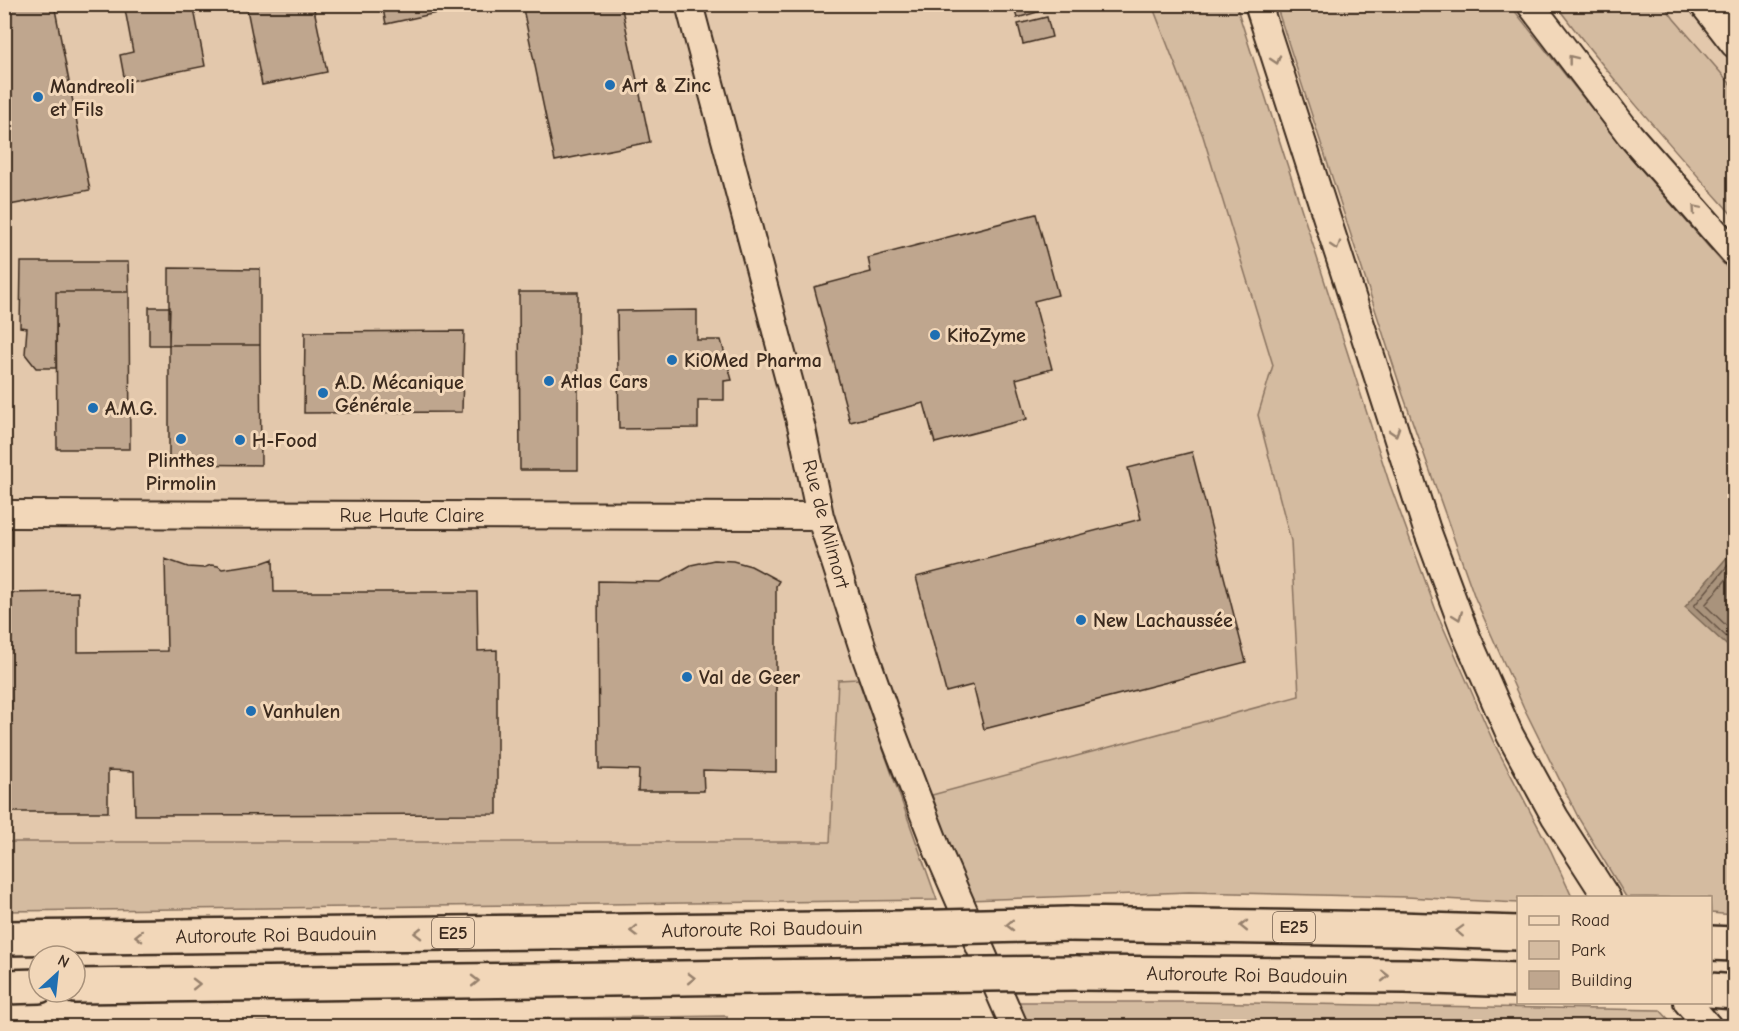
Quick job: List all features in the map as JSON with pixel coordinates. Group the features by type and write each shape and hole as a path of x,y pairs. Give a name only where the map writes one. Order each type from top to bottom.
{"highway":[{"name":"Autoroute Roi Baudouin","path":"4,938 902,928 1069,924 1517,933"},
{"path":"1712,943 1734,944"},
{"name":"Autoroute Roi Baudouin","path":"87,986 1075,973 1405,976 1517,980"},
{"path":"4,987 27,986"},
{"path":"1712,990 1734,992"}],"street":[{"name":"Rue de Milmort","path":"689,4 802,429 820,516 894,737 937,849 1014,1026"},
{"path":"1258,4 1426,530 1466,636 1510,735 1555,817 1606,896"},
{"path":"1530,4 1630,135 1734,253"},
{"path":"1703,4 1734,44"},
{"name":"Rue Haute Claire","path":"4,514 820,516"},
{"path":"1688,1004 1708,1026"}],"shaded area":[{"path":"4,5 1152,5 1203,136 1273,366 1258,415 1291,541 1299,697 926,797 879,677 838,680 830,842 5,842"},
{"path":"1664,5 1734,5 1734,88 1674,19"}],"green space":[{"path":"1152,5 1236,5 1389,482 1437,613 1493,741 1551,851 1572,896 1517,896 1517,903 1406,897 1189,892 968,900 932,795 1299,696 1291,541 1258,415 1273,365 1203,136"},
{"path":"1276,5 1510,5 1626,152 1734,276 1734,915 1712,913 1712,896 1625,896 1579,819 1524,708 1475,598 1403,395"},
{"path":"1556,5 1664,5 1734,88 1734,217 1620,86"},
{"path":"858,679 937,900 5,911 5,842 830,842 838,680"},
{"path":"1019,1002 1193,1002 1660,1010 1675,1026 1027,1026"},
{"path":"727,1016 727,1026 4,1026 5,1023 67,1025"}],"water":[{"path":"1734,549 1734,652 1685,607"}],"building":[{"name":"Mandreoli et Fils","path":"4,4 54,4 90,190 4,206"},
{"path":"124,4 193,4 205,66 125,82 120,55 133,52"},
{"path":"246,4 313,4 327,72 262,85"},
{"path":"382,4 454,4 455,9 386,24"},
{"path":"522,4 621,4 650,142 555,161"},
{"path":"1013,4 1050,4 1051,8 1017,18"},
{"path":"1716,4 1734,4 1734,27"},
{"path":"1047,17 1052,37 1023,44 1018,24"},
{"name":"KitoZyme","path":"1036,214 1058,295 1034,301 1052,369 1016,379 1027,419 935,443 924,403 850,422 814,287 871,272 868,258"},
{"path":"21,262 128,262 129,292 56,292 56,368 36,368 25,354 27,328 20,327"},
{"path":"169,268 260,269 260,345 169,345"},
{"name":"A.M.G.","path":"56,292 129,292 130,449 57,449"},
{"name":"Atlas Cars","path":"519,292 578,292 578,470 520,470"},
{"path":"149,307 170,307 169,345 149,345"},
{"name":"KiOMed Pharma","path":"697,310 697,340 721,340 732,380 724,381 724,400 698,400 698,428 619,429 617,311"},
{"path":"464,331 462,412 304,413 305,332"},
{"path":"169,345 260,345 261,465 169,464"},
{"name":"New Lachaussée","path":"1192,452 1246,662 984,729 973,685 946,692 916,577 1141,519 1128,468"},
{"name":"Vanhulen","path":"165,559 188,567 203,568 211,565 222,569 262,563 273,559 274,592 477,592 478,651 497,650 497,814 135,815 134,771 108,770 108,812 4,812 4,593 78,592 78,652 167,651"},
{"name":"Val de Geer","path":"714,560 733,561 751,566 779,581 776,586 776,772 703,770 704,791 638,791 639,770 599,769 598,581 661,582 691,565"}],"place":[{"name":"Art & Zinc","path":"610,85"},
{"name":"Mandreoli et Fils","path":"38,97"},
{"name":"KitoZyme","path":"935,335"},
{"name":"KiOMed Pharma","path":"672,360"},
{"name":"Atlas Cars","path":"549,381"},
{"name":"A.D. Mécanique Générale","path":"323,393"},
{"name":"A.M.G.","path":"93,408"},
{"name":"Plinthes Pirmolin","path":"181,439"},
{"name":"H-Food","path":"240,440"},
{"name":"New Lachaussée","path":"1081,620"},
{"name":"Val de Geer","path":"687,677"},
{"name":"Vanhulen","path":"251,711"}]}
